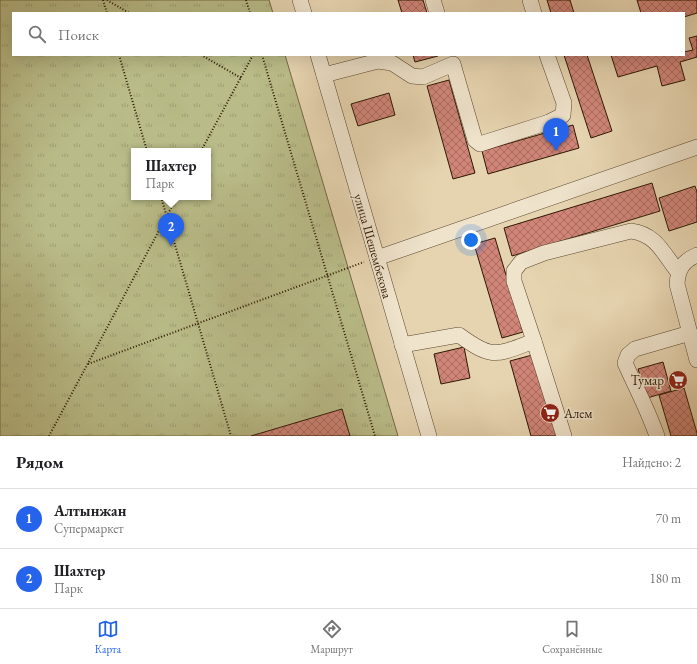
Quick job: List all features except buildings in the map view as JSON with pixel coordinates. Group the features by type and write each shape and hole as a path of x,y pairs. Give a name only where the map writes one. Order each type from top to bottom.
{"street":[{"path":"300,0 304,12"},
{"path":"433,0 437,12"},
{"path":"530,0 534,12"},
{"name":"улица Шешембекова","path":"318,56 429,436"},
{"path":"324,75 378,61 392,64 412,76 423,77 451,60 474,140 480,144 549,122 563,115 564,103 547,56"},
{"path":"377,258 697,147"},
{"path":"564,436 514,282 514,271 521,262 544,254 631,230 643,232 656,241 678,272"},
{"path":"697,255 686,260 678,272 676,284 697,360"},
{"path":"657,436 645,403 637,392 625,363 628,355 635,349 690,333"},
{"path":"402,345 459,335 476,348 487,353 501,353 534,341"}],"path":[{"path":"103,0 107,12"},
{"path":"107,0 128,12"},
{"path":"246,0 250,12"},
{"path":"119,56 146,148"},
{"path":"203,56 241,78"},
{"path":"203,148 252,56"},
{"path":"262,56 375,436"},
{"path":"162,200 231,436"},
{"path":"49,436 174,200"},
{"path":"88,364 198,322 377,258"}],"green space":[{"path":"0,0 269,0 273,12 12,12 12,56 285,56 398,436 0,436"}],"place":[{"name":"Алтынжан","path":"556,151"},
{"name":"Шахтер","path":"171,246"},
{"name":"Тумар","path":"678,380"},
{"name":"Алем","path":"550,413"}]}
